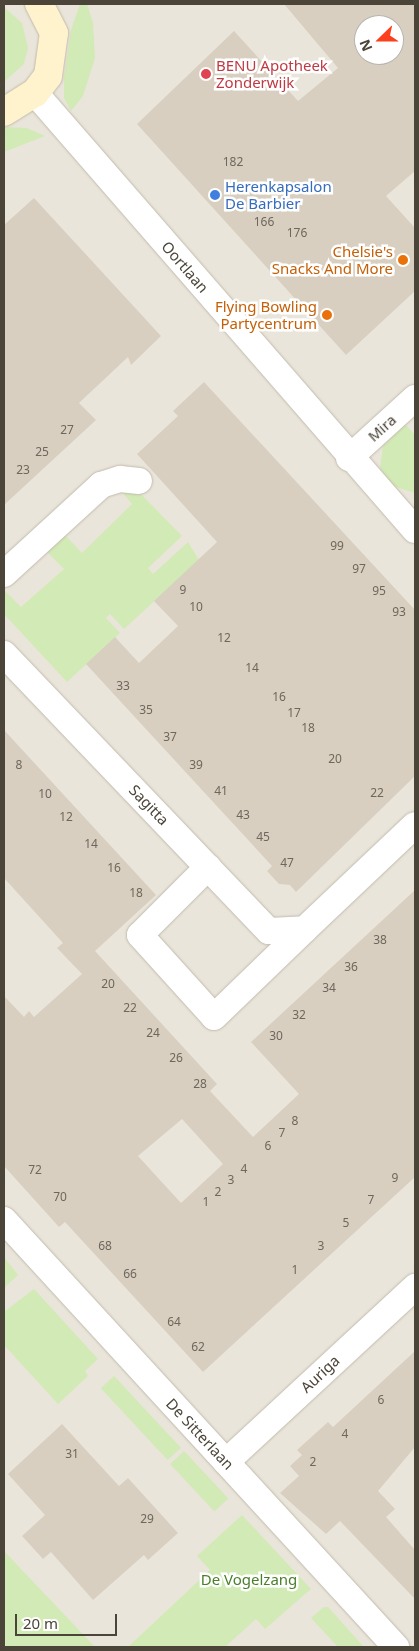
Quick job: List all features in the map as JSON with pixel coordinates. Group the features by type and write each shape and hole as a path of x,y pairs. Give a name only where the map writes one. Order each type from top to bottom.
{"street":[{"path":"4,112 35,93 48,76 54,55 54,34 48,7"},
{"name":"Oortlaan","path":"35,93 349,458 415,530"},
{"name":"Mira","path":"349,458 415,398"},
{"path":"4,574 101,485 120,479 140,482"},
{"name":"Sagitta","path":"4,654 269,931 305,929"},
{"path":"208,867 140,935 214,1017 415,825"},
{"name":"De Sitterlaan","path":"4,1220 396,1647"},
{"name":"Auriga","path":"226,1462 415,1286"}],"shaded area":[{"path":"4,4 415,4 415,1647 4,1647"}],"green space":[{"path":"80,4 87,4 93,23 95,58 83,96 71,111 64,98 64,78 71,30"},
{"path":"4,7 22,23 28,48 24,64 4,82"},
{"path":"4,127 27,128 45,136 4,152"},
{"path":"405,424 415,435 415,493 393,486 380,468 383,446"},
{"path":"132,485 182,536 148,568 153,574 188,542 199,560 124,629 110,614 106,618 120,633 67,682 4,614 4,590 21,607 64,569 45,550 63,533 82,553 132,504 123,493"},
{"path":"4,1257 18,1275 5,1287 4,1285"},
{"path":"34,1289 98,1359 85,1371 88,1376 58,1404 4,1345 4,1312"},
{"path":"114,1376 181,1448 168,1460 101,1388"},
{"path":"184,1451 228,1499 214,1511 170,1464"},
{"name":"De Vogelzang","path":"242,1515 311,1589 265,1629 256,1619 225,1647 128,1647 210,1570 197,1556"},
{"path":"4,1551 95,1647 4,1647"},
{"path":"324,1607 328,1607 364,1647 338,1647 311,1618"}],"building":[{"path":"284,4 415,4 415,171 386,196 415,228 415,291 346,355 137,124 234,31 298,101 338,68"},
{"path":"34,198 161,336 131,365 128,357 79,403 96,420 4,505 4,225"},
{"path":"204,382 415,610 415,776 296,892 290,885 279,884 267,871 272,866 86,664 115,637 139,663 178,626 154,601 217,542 137,454 178,416 173,411"},
{"path":"4,730 156,895 95,951 217,1084 210,1091 253,1137 299,1094 251,1042 415,890 415,1177 203,1372 65,1222 59,1227 4,1166 4,996 24,1017 29,1011 34,1017 82,974 57,948 63,943 4,878","holes":["182,1119 223,1164 181,1203 138,1156"]},
{"path":"415,1351 415,1447 378,1491 395,1509 386,1517 415,1550 415,1599 340,1521 326,1534 280,1493 299,1476 290,1466 302,1455 297,1450 328,1422 333,1427"},
{"path":"62,1424 119,1486 128,1478 178,1533 148,1560 144,1555 93,1600 51,1552 43,1559 22,1536 45,1515 8,1474"}],"place":[{"name":"BENU Apotheek Zonderwijk","path":"206,74"},
{"name":"Herenkapsalon De Barbier","path":"215,195"},
{"name":"Chelsie's Snacks And More","path":"403,260"},
{"name":"Flying Bowling Partycentrum","path":"327,315"}]}
